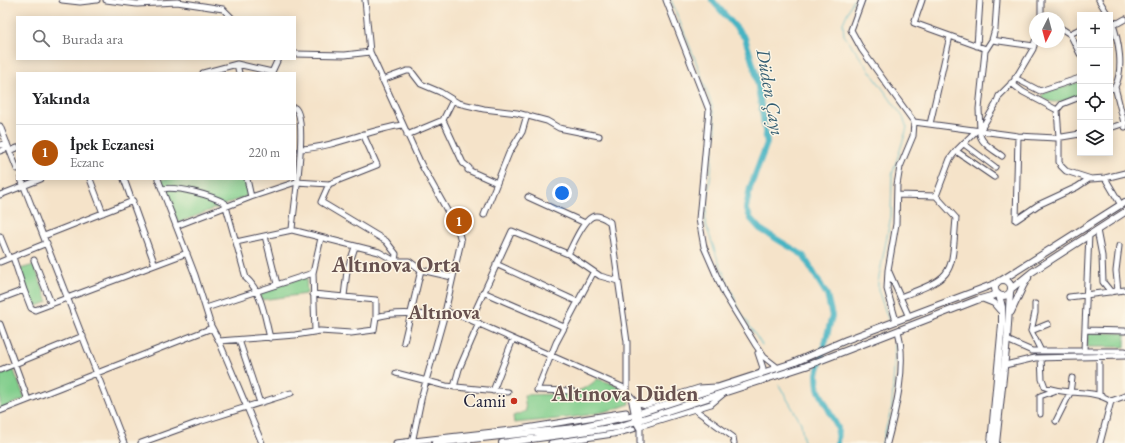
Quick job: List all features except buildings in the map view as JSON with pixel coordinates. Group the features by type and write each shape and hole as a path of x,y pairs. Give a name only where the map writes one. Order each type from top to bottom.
{"main road":[{"path":"435,443 503,436 599,423 637,414 778,368 846,340 1000,282 1123,204"},
{"path":"502,443 639,424 806,366 982,299 998,294 1003,296 1011,291 1032,272 1125,212"},
{"path":"1009,320 1022,286 1032,272"},
{"path":"996,442 1005,365 1011,291 1009,282 1000,282"},
{"path":"996,442 1002,315 998,294 995,288 1000,282"},
{"path":"982,299 994,302 998,306 1002,315"}],"street":[{"path":"62,0 80,2 97,0"},
{"path":"106,0 137,4 178,2 223,9 230,16"},
{"path":"365,0 370,52 402,125 458,230 461,241 444,314 426,381 413,442"},
{"path":"666,0 709,110 699,219 704,247 725,294 755,344 764,357 778,368"},
{"path":"862,0 851,30 862,50 914,122 913,136 900,167 896,224 888,270 887,290 896,321"},
{"path":"922,0 914,23 986,49"},
{"path":"977,46 980,0"},
{"path":"997,0 995,29 992,40 986,49 979,109 979,136 1002,156"},
{"path":"1041,0 1041,12"},
{"path":"1099,0 1106,12"},
{"path":"1113,22 1118,23 1125,19"},
{"path":"1113,26 1115,30 1120,77 1113,87"},
{"path":"1070,34 1077,30"},
{"path":"1065,31 1070,34 1077,48"},
{"path":"930,124 950,36"},
{"path":"992,40 1029,43"},
{"path":"936,196 945,170 956,151 979,130 996,104 999,96 1015,78 1031,48"},
{"path":"296,54 345,55 370,52"},
{"path":"214,72 237,64 272,72 278,60"},
{"path":"237,64 239,72"},
{"path":"382,80 411,71 421,84 458,103 484,109 495,109 527,115 547,121 559,128 599,136"},
{"path":"1015,78 1040,91 1077,79"},
{"path":"1011,83 1023,92 1057,110"},
{"path":"1113,91 1125,124 1113,127"},
{"path":"1077,98 1062,104 1057,110 1059,162 1061,166 1066,171 1089,179 1105,178 1125,173"},
{"path":"407,135 443,120 453,100"},
{"path":"292,230 296,182 301,149 300,115 296,109"},
{"path":"484,215 509,154 522,132 527,115"},
{"path":"443,120 463,163 468,169 497,183"},
{"path":"914,122 1018,136 1059,137 1077,134"},
{"path":"301,149 330,144 382,128 402,125"},
{"path":"0,126 16,167"},
{"path":"176,226 296,182 330,184 377,165 363,134"},
{"path":"1018,136 1016,220 1038,205 1077,187 1089,179"},
{"path":"964,144 995,167"},
{"path":"0,145 16,148"},
{"path":"0,151 8,147"},
{"path":"956,151 994,177"},
{"path":"1105,178 1123,204"},
{"path":"21,180 124,443"},
{"path":"0,195 39,180"},
{"path":"90,180 103,213"},
{"path":"124,180 155,265"},
{"path":"158,180 187,253 212,328 220,341 262,443"},
{"path":"247,180 251,198"},
{"path":"330,184 321,202 386,241 396,254 395,261"},
{"path":"162,189 170,188 218,199 225,203 246,278 255,290 261,302 270,338"},
{"path":"897,195 936,196 956,218 951,267 946,276 930,286 900,297"},
{"path":"528,197 585,223"},
{"path":"44,236 133,201"},
{"path":"568,254 589,218 595,216 601,217 610,222 627,342 629,395 637,414"},
{"path":"236,242 292,230 379,252 395,261 410,261 421,270 452,277"},
{"path":"1097,230 1102,256 1103,282 1111,292"},
{"path":"471,320 512,231 568,254 594,273 608,280 618,281"},
{"path":"1084,350 1089,234"},
{"path":"0,236 11,258 32,310 187,253"},
{"path":"265,236 277,284"},
{"path":"315,332 313,273 321,238"},
{"path":"0,262 47,243"},
{"path":"1118,291 1116,271 1119,246"},
{"path":"344,296 347,271 355,247"},
{"path":"34,260 50,303"},
{"path":"496,264 578,302"},
{"path":"404,342 421,270"},
{"path":"888,270 909,317"},
{"path":"206,308 255,290 313,273"},
{"path":"572,391 537,390 550,355 594,273"},
{"path":"0,299 24,290"},
{"path":"1069,297 1125,290"},
{"path":"483,292 564,327"},
{"path":"220,341 270,338 315,332 351,333 374,330 376,300 313,294"},
{"path":"1035,304 1036,313 1031,331 1040,351"},
{"path":"376,317 383,315 444,314 471,320 622,387 636,402 645,405 699,388 723,386"},
{"path":"454,387 459,369 479,323"},
{"path":"0,324 28,400"},
{"path":"1031,331 1048,324"},
{"path":"0,411 212,328"},
{"path":"887,443 897,405 901,354 901,342 898,330"},
{"path":"1085,330 1125,331"},
{"path":"0,370 83,336"},
{"path":"493,391 512,339"},
{"path":"239,340 260,403"},
{"path":"1007,340 1032,352 1084,350 1125,351"},
{"path":"755,344 763,368 760,374"},
{"path":"1098,395 1099,356"},
{"path":"1005,365 1041,358 1125,356"},
{"path":"1041,358 1045,387 1070,393 1084,392 1111,400 1125,396"},
{"path":"396,373 454,387 508,392"},
{"path":"1056,421 1070,393 1072,378"},
{"path":"1040,414 1040,396 1054,390"},
{"path":"141,443 199,422 291,393"},
{"path":"639,424 711,404 723,394"},
{"path":"1100,443 1111,400"},
{"path":"636,402 640,443"},
{"path":"694,409 733,438 734,443"},
{"path":"396,443 591,419 626,412"},
{"path":"591,419 599,423"},
{"path":"551,443 596,437 632,429"},
{"path":"596,437 603,430"}],"green space":[{"path":"1077,83 1077,95 1060,102 1052,102 1041,97 1045,92"},
{"path":"161,180 245,180 248,191 247,196 178,223"},
{"path":"34,265 48,302 33,308 20,269"},
{"path":"306,277 306,294 261,300 258,291"},
{"path":"1088,333 1125,333 1125,347 1087,347"},
{"path":"13,368 25,399 0,409 0,374"},
{"path":"597,379 613,384 623,390 629,399 630,404 616,409 587,415 514,423 513,416 526,411 524,395 563,394 581,390"}],"waterway":[{"path":"671,0 712,106 716,128 705,222 718,260 741,313 762,345"},
{"name":"Düden Çayı","path":"712,0 745,38 756,74 767,143 750,188 746,208 751,219 760,229 803,255 827,295 832,316 817,374 818,389 838,428 837,443"},
{"path":"853,0 843,23 844,35 903,117 907,128 892,175 891,216 878,282 878,290 889,321"},
{"path":"882,443 892,407 895,348 894,335"},
{"path":"779,385 801,423 804,443"}],"place":[{"name":"İpek Eczanesi","path":"459,221"},
{"name":"Camii","path":"514,401"}],"district":[{"name":"Altınova Orta","path":"396,264"},
{"name":"Altınova","path":"444,312"},
{"name":"Altınova Düden","path":"625,393"}]}
